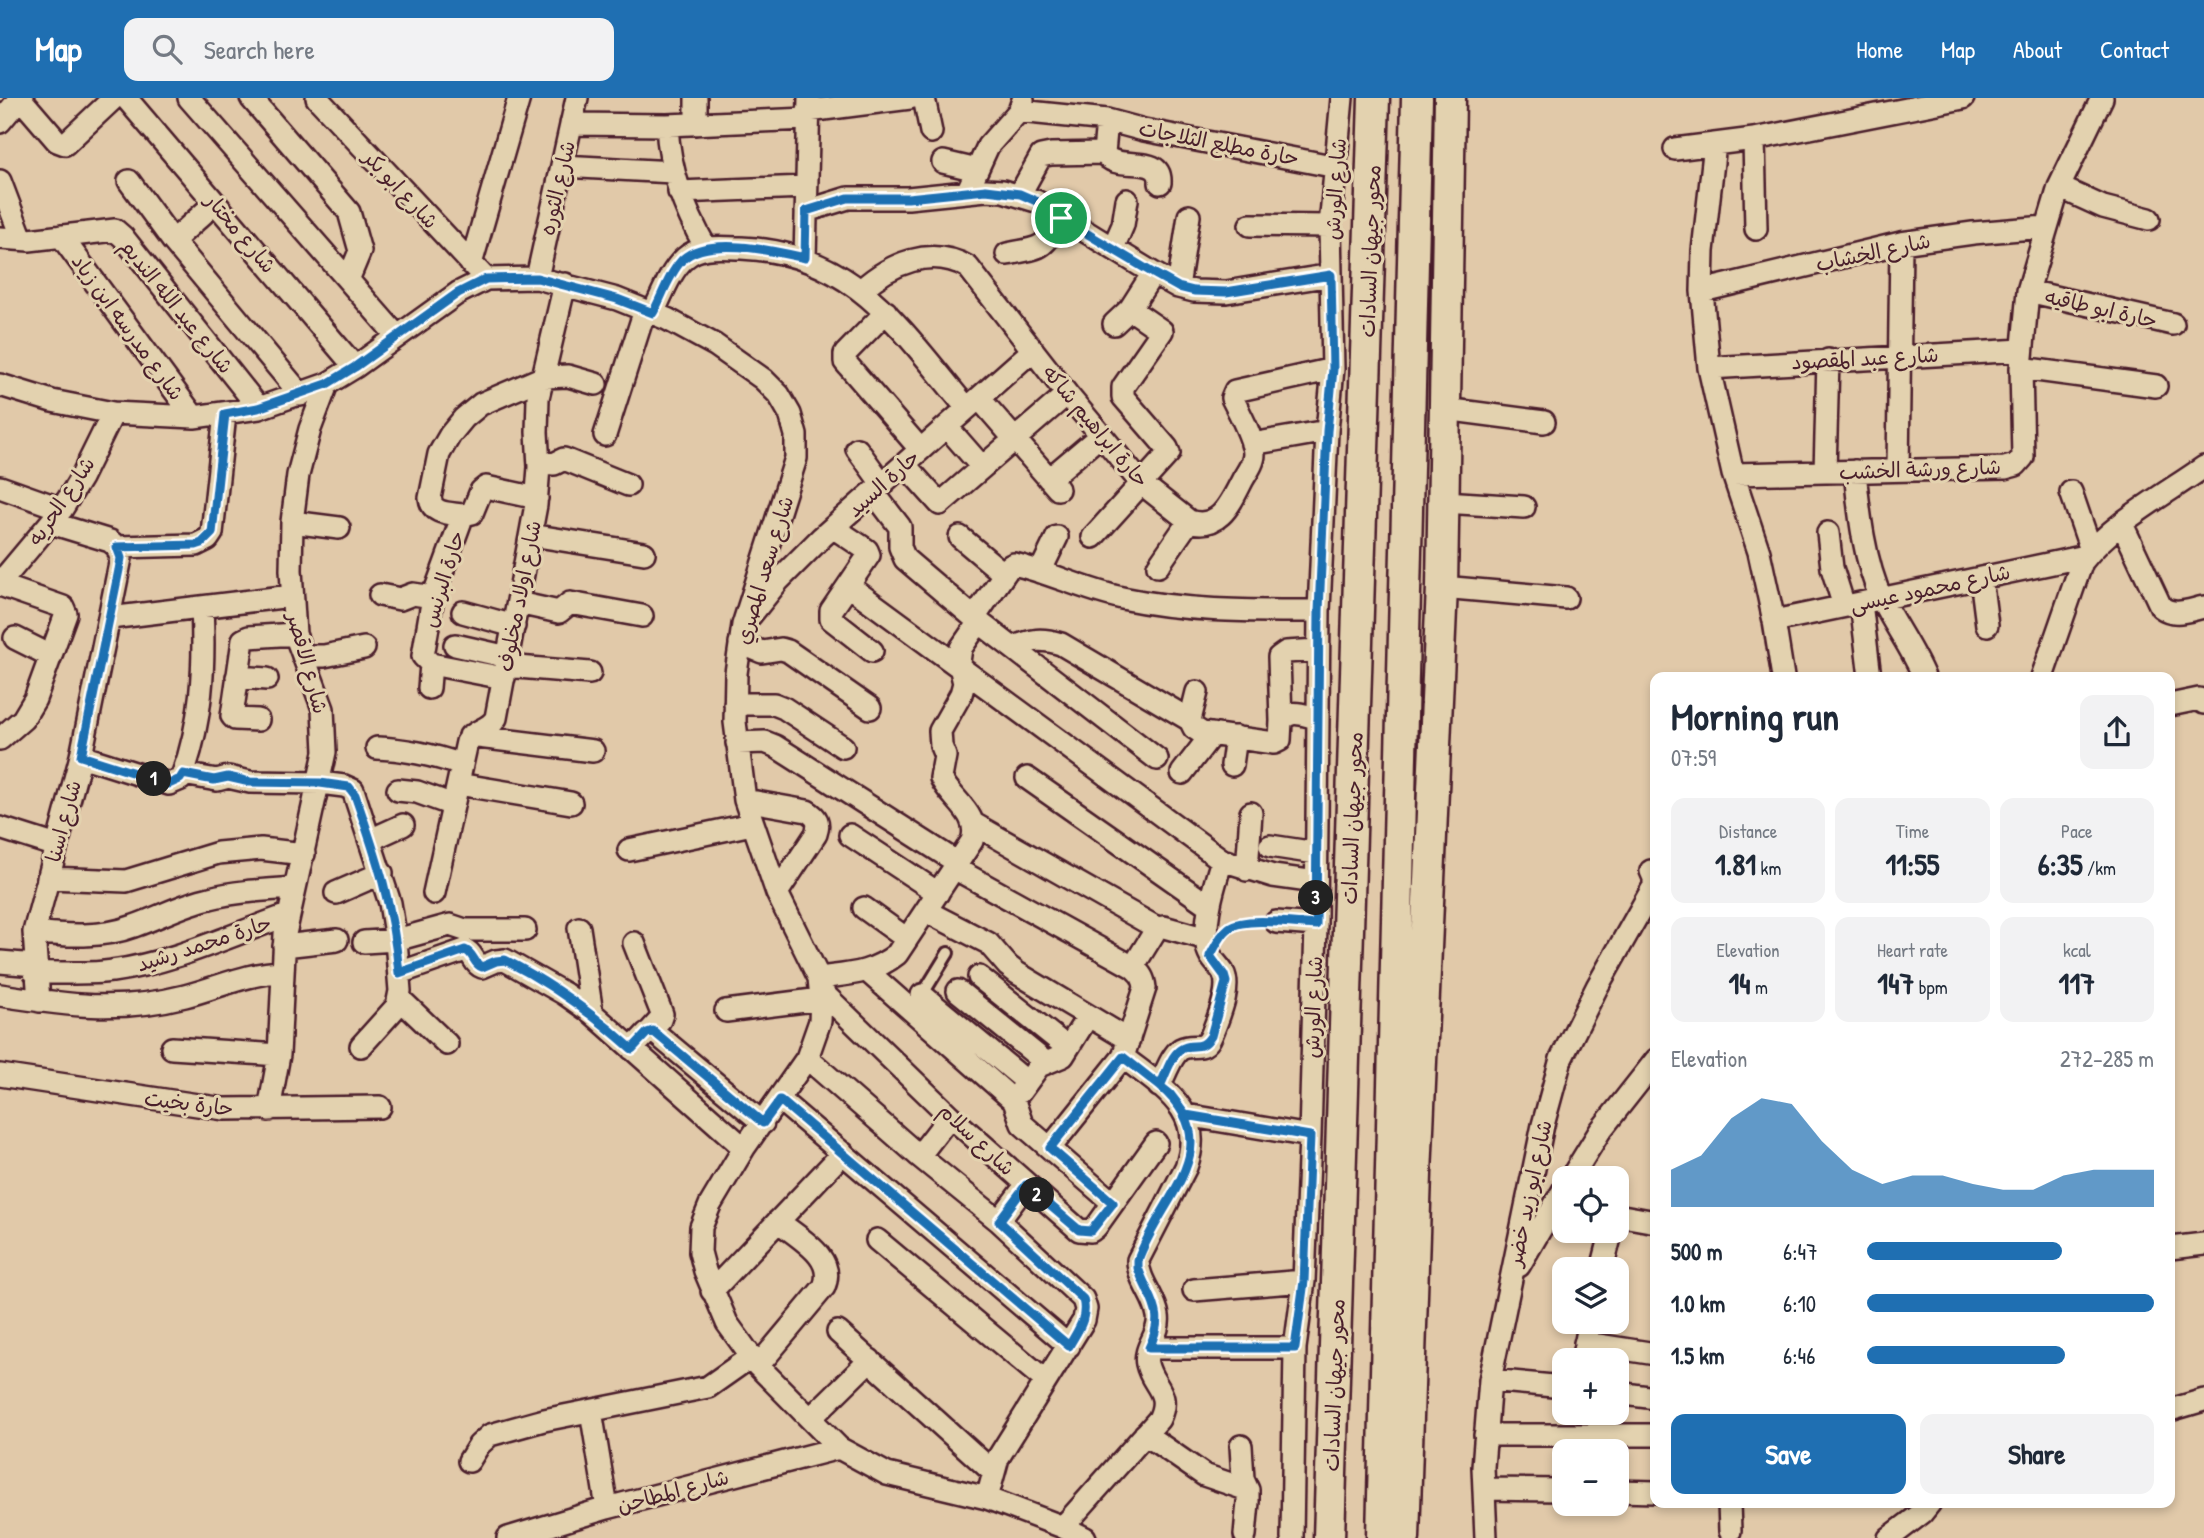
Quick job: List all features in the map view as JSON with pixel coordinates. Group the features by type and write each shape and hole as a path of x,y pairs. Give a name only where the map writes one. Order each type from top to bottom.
{"main road":[{"name":"محور جيهان السادات","path":"1329,1538 1374,98"},
{"name":"محور جيهان السادات","path":"1381,1538 1417,98"},
{"path":"1404,1538 1416,1161 1442,587 1450,98"}],"street":[{"path":"0,122 20,98 57,141 65,144 114,98"},
{"name":"شارع مختار","path":"126,98 355,367"},
{"path":"189,98 397,336"},
{"path":"251,98 349,212 360,251 348,280"},
{"path":"479,272 519,98"},
{"name":"شارع الثوره","path":"537,278 577,98"},
{"path":"696,98 696,124"},
{"path":"571,124 696,124 903,98"},
{"path":"924,98 931,132"},
{"name":"شارع الورش","path":"1292,1538 1295,1348 1304,1281 1310,1136 1316,925 1319,611 1327,431 1333,369 1330,226 1342,98"},
{"name":"شارع ورشة الخشب","path":"1733,474 2005,468 2016,465 2023,457 2021,359 2028,291 2059,187 2102,98"},
{"path":"1675,149 1754,139 1870,106 1956,99"},
{"name":"شارع ابو بكر","path":"327,102 479,272"},
{"path":"967,191 988,146 1021,105"},
{"name":"حارة مطلع الثلاجات","path":"1021,105 1337,167"},
{"path":"805,258 808,109"},
{"path":"1107,120 1104,153 1110,161 1154,168 1160,177 1160,183"},
{"path":"667,125 676,182 691,221 706,248"},
{"path":"1138,164 1144,130"},
{"path":"1754,139 1756,229"},
{"path":"1715,144 1703,251 1702,291 1709,368 1733,474 1759,552 1782,672"},
{"path":"1020,194 1041,156 1051,153 1104,153"},
{"path":"943,162 976,170"},
{"path":"562,166 676,182 806,187"},
{"path":"0,181 22,239"},
{"path":"129,181 173,241 301,395"},
{"path":"2059,187 2103,206 2149,219"},
{"path":"806,211 848,198 908,198 986,190 1020,194 1178,287 1218,292 1331,275"},
{"path":"1113,248 1123,225 1127,200"},
{"path":"173,241 215,203"},
{"path":"1178,287 1189,216"},
{"path":"1007,254 1046,243 1061,218"},
{"path":"1250,225 1330,226"},
{"name":"شارع الخشاب","path":"1702,291 1901,243 2046,227"},
{"name":"شارع عبد الله النديم","path":"0,238 22,239 115,230 258,408"},
{"name":"شارع مدرسه ابن زياد","path":"61,236 194,417"},
{"path":"1898,470 1901,243"},
{"path":"605,435 649,311 683,260 706,248 758,249 805,258 843,277 886,312 973,403 1014,438 1054,484 1101,435"},
{"name":"حارة ابراهيم شاكه","path":"861,290 877,275 897,264 918,258 955,260 968,267 1067,394 1141,483 1189,521"},
{"name":"شارع سعد المصري","path":"0,385 52,401 113,413 194,417 258,408 301,395 327,384 355,367 458,293 479,272 565,284 649,311 715,345 763,379 779,394 790,414 796,435 796,458 741,634 736,673 737,743 745,800 752,824 777,893 820,989"},
{"path":"1093,537 1168,455 1168,450 1125,400 1122,390 1161,334 1160,328 1122,317 1153,273"},
{"name":"شارع اولاد مخلوف","path":"470,736 488,728 496,718 537,498 538,398 565,284"},
{"name":"حارة ابو طاقيه","path":"2028,291 2173,324"},
{"path":"886,312 845,354 845,362 920,449"},
{"name":"حارة السيد","path":"741,634 779,580 920,449 1033,350"},
{"name":"شارع عبد المقصود","path":"1709,368 1900,356 2021,359 2156,386"},
{"path":"1825,472 1828,360"},
{"path":"1158,566 1189,521 1204,524 1227,511 1254,459 1252,444 1233,398 1235,391 1333,369"},
{"path":"463,515 437,511 430,504 439,454 464,418 481,404 544,377 568,376 596,384"},
{"name":"شارع الاقصر","path":"269,1110 279,1055 288,915 325,752 326,731 317,689 295,634 291,596 292,522 298,475 310,429 327,384"},
{"path":"905,465 940,504 1067,394"},
{"path":"1446,409 1544,422"},
{"name":"شارع الحريه","path":"0,584 56,516 81,478 113,413"},
{"path":"0,487 110,541 117,547 196,545 208,539 212,533 225,414"},
{"path":"947,427 982,467"},
{"path":"1252,444 1327,431"},
{"path":"857,449 900,527 905,559 977,620 1157,759"},
{"path":"539,462 554,464 561,459 566,460 628,485"},
{"path":"2044,672 2082,562 2089,553 2122,524 2204,467"},
{"path":"1855,471 1869,557 1862,602 1869,672"},
{"name":"حارة البرنس","path":"429,688 432,664 423,656 433,597 463,515 472,513 481,491 486,487 537,498"},
{"path":"2071,492 2089,553"},
{"path":"1444,502 1524,507"},
{"path":"292,522 339,528"},
{"path":"2122,524 2161,607 2167,612 2175,613 2204,607"},
{"path":"834,528 867,550 869,555 831,611 831,619 872,651"},
{"path":"1828,533 1832,568 1912,651 1922,672"},
{"path":"531,535 644,553"},
{"path":"960,537 1004,574"},
{"path":"1040,572 1057,537"},
{"name":"شارع اسنا","path":"39,1001 34,932 81,756 121,558 117,547"},
{"name":"شارع محمود عيسى","path":"1774,621 2089,553"},
{"path":"726,1012 820,989 883,965 897,954 956,865 975,832 968,813 941,778 945,756 940,731 961,694 964,683 959,662 961,648 1010,566 1014,564 1086,589 1154,604 1215,611 1319,611"},
{"path":"1981,578 1987,625"},
{"path":"0,584 63,607 66,618 34,699 23,719 0,739"},
{"path":"849,586 1222,860 1273,876 1316,881"},
{"path":"1442,587 1566,598"},
{"path":"380,595 400,599 413,594 433,597"},
{"path":"110,618 291,596"},
{"path":"518,603 559,612 570,603 642,615"},
{"path":"81,756 169,784 180,779 195,733 202,691 202,607"},
{"path":"463,612 514,626"},
{"path":"258,720 235,719 232,716 242,644 246,638 295,634"},
{"path":"741,634 762,652 781,649 788,651 870,708"},
{"path":"15,638 51,656"},
{"path":"1013,648 1028,640 1045,638 1061,644 1190,720 1202,733 1277,742 1281,737 1279,657 1286,652 1318,650"},
{"path":"455,645 506,667"},
{"path":"303,656 334,655 364,648"},
{"path":"432,664 590,673"},
{"path":"237,677 267,679"},
{"path":"1190,720 1197,692"},
{"path":"2175,704 2199,699 2204,703"},
{"path":"735,704 774,704 836,742 812,770"},
{"path":"1281,721 1288,714 1294,713 1317,718"},
{"path":"1182,773 1212,734"},
{"path":"434,893 470,736 593,751"},
{"path":"1232,765 1236,737"},
{"path":"737,743 765,742 956,865 1141,974 1145,988 1126,1048 1050,1148"},
{"path":"377,748 435,755 458,785"},
{"path":"183,774 216,780 228,777 259,783 320,783 353,790 382,873 396,940 400,999 397,1006 361,1046"},
{"path":"1027,778 1208,905"},
{"path":"398,790 417,792 458,785 571,803"},
{"path":"745,800 807,811 815,816 819,825 816,834 777,893"},
{"path":"1247,870 1251,813"},
{"path":"629,850 752,824"},
{"path":"974,824 1157,928"},
{"path":"370,840 403,825"},
{"path":"0,831 57,846"},
{"path":"850,835 938,893"},
{"path":"1270,846 1316,853"},
{"path":"48,878 126,881 218,852 261,849 304,854"},
{"path":"1160,1086 1177,1052 1185,1048 1198,1048 1211,1036 1226,982 1209,947 1208,905 1222,860"},
{"path":"336,894 382,873"},
{"path":"34,932 67,936 100,934 132,927 187,904 212,897 295,888"},
{"name":"شارع ابو زيد خضر","path":"1486,1538 1485,1435 1490,1380 1543,1125 1561,1059 1597,987 1650,893"},
{"path":"864,908 907,939"},
{"path":"926,911 988,943 1008,966 1088,1016 1126,1048 1179,1104 1191,1128 1191,1155 1138,1260 1138,1268 1158,1318 1147,1365 1164,1400 1163,1410 1063,1527"},
{"name":"حارة محمد رشيد","path":"0,962 35,969 108,972 132,968 178,954 288,915"},
{"path":"1276,922 1316,925"},
{"path":"364,942 396,940 450,925 465,930 525,930"},
{"path":"1133,967 1157,928 1164,926 1209,947"},
{"path":"579,928 592,1013"},
{"path":"284,946 337,940"},
{"path":"632,1049 660,1020 662,1014 634,943"},
{"path":"399,973 465,950 479,966 505,960 538,977 592,1013 744,1148"},
{"path":"867,971 917,1003 1027,1082"},
{"path":"0,995 78,1007 114,1007 185,996 240,977 284,972"},
{"path":"979,977 1068,1048"},
{"path":"820,989 820,1021 807,1058 721,1183 701,1227 700,1252 712,1291 727,1323 755,1361 839,1448 887,1474 987,1498 1085,1538"},
{"name":"شارع سلام","path":"820,989 950,1116 1079,1230 1086,1231 1096,1227 1156,1143"},
{"path":"958,991 1045,1062"},
{"path":"400,999 447,1044"},
{"path":"917,1003 1014,1101 1022,1124 1113,1203"},
{"path":"1014,1101 1045,1062 1057,1059 1068,1048 1088,1016"},
{"path":"650,1031 656,1033 763,1123"},
{"path":"172,1048 279,1055"},
{"path":"807,1058 919,1156 999,1221 1083,1299 1086,1309 1084,1320 1007,1441 993,1472 987,1498"},
{"path":"1578,1166 1600,1131 1650,1068"},
{"name":"حارة بخيت","path":"0,1075 202,1106 269,1110 380,1107"},
{"path":"780,1100 1069,1346"},
{"path":"1186,1115 1310,1136"},
{"path":"919,1156 950,1116"},
{"path":"712,1291 843,1153"},
{"path":"999,1221 1026,1185"},
{"path":"1509,1283 1552,1214"},
{"path":"1629,1217 1650,1221"},
{"path":"469,1461 479,1445 490,1435 544,1420 708,1387 755,1361 824,1287 829,1277 828,1266 822,1257 778,1221"},
{"path":"877,1240 1046,1381"},
{"path":"2175,1247 2204,1244"},
{"path":"1194,1290 1304,1281"},
{"path":"838,1332 993,1472"},
{"path":"1149,1348 1295,1348"},
{"path":"1629,1353 1650,1354"},
{"path":"811,1418 870,1360"},
{"path":"1490,1380 1552,1386"},
{"path":"1629,1395 1650,1397"},
{"path":"2175,1409 2204,1400"},
{"path":"591,1411 607,1508"},
{"path":"1145,1434 1204,1475 1248,1490"},
{"path":"1485,1435 1650,1435"},
{"path":"1241,1446 1243,1479 1248,1490 1245,1535"},
{"name":"شارع المطاحن","path":"508,1538 577,1528 607,1508 839,1448"},
{"path":"1484,1489 1552,1490"},
{"path":"1629,1491 1650,1492"},
{"path":"1729,1508 1730,1531"},
{"path":"1889,1538 1926,1508"}],"lane":[{"path":"917,1003 948,953"}],"path":[{"path":"1209,947 1235,925 1276,922"}],"route":[{"path":"1061,218 1036,201 1003,191 986,190 908,198 848,198 827,202 806,211 805,258 758,249 706,248 694,252 675,270 653,313 617,299 537,278 486,279 458,293 327,384 258,408 225,414 212,533 208,539 196,545 117,547 121,558 119,570 81,756 169,784 175,783 183,774 214,780 228,777 250,782 320,783 349,787 355,795 382,873 390,903 399,973 465,950 469,951 476,963 482,967 505,960 565,994 592,1013 632,1049 647,1033 653,1031 763,1123 780,1100 1069,1346 1084,1320 1086,1309 1083,1299 999,1221 1026,1185 1079,1230 1091,1231 1096,1227 1113,1203 1050,1148 1123,1057 1170,1094 1186,1115 1310,1136 1304,1281 1295,1348 1149,1348 1158,1327 1158,1318 1140,1277 1138,1260 1191,1155 1191,1128 1186,1115 1179,1104 1170,1094 1160,1086 1177,1052 1185,1048 1198,1048 1211,1036 1226,990 1226,982 1210,956 1223,934 1235,925 1276,922 1316,925 1319,611 1327,431 1333,369 1331,275 1226,292 1194,291 1178,287 1061,218"}]}
